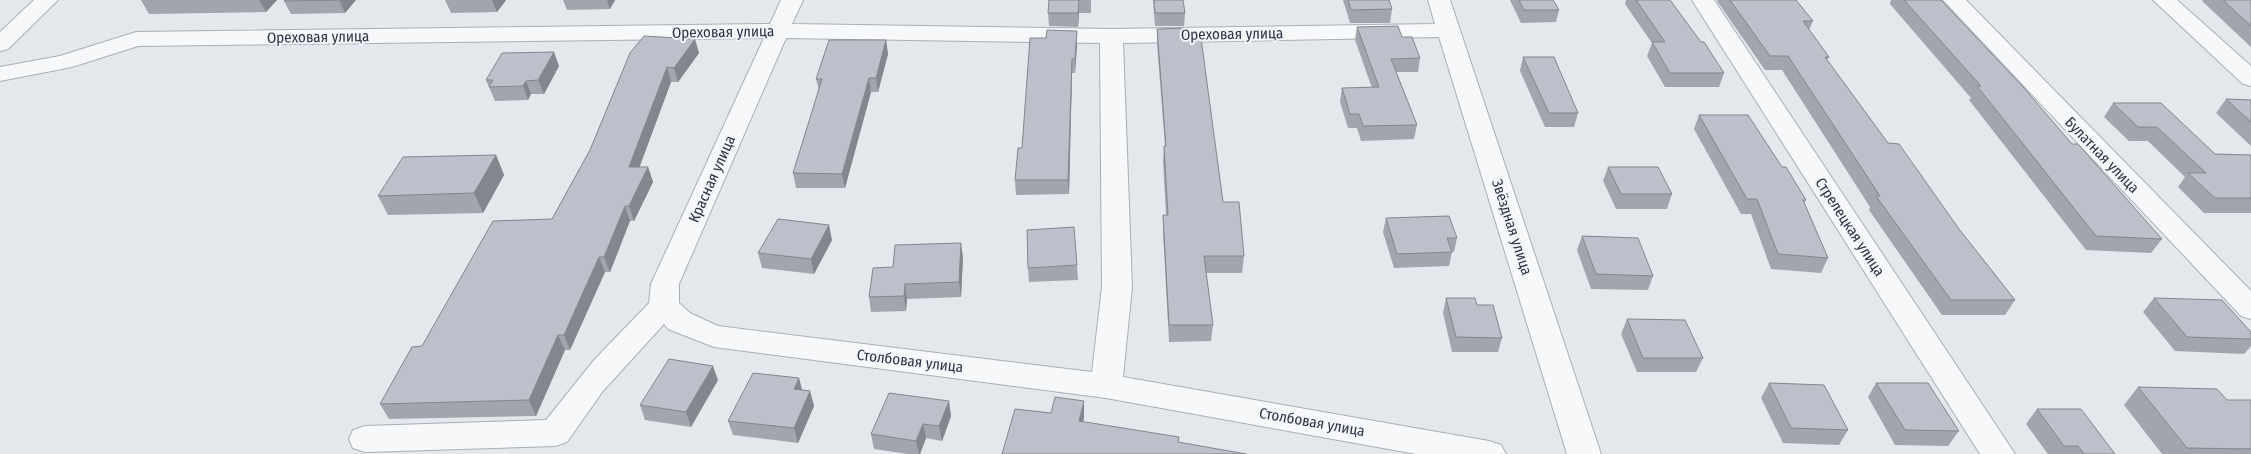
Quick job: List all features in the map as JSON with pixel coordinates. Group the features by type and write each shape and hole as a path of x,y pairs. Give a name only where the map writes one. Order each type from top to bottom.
{"street":[{"path":"0,44 47,0"},
{"name":"Красная улица","path":"664,306 665,284 792,0"},
{"name":"Звёздная улица","path":"1439,0 1584,454"},
{"name":"Стрелецкая улица","path":"1702,0 1998,454"},
{"name":"Булатная улица","path":"1954,0 2251,309"},
{"path":"2164,0 2251,79"},
{"name":"Ореховая улица","path":"0,74 64,62 136,39 778,31 1111,36 1450,30"},
{"path":"1106,386 1117,287 1111,36"},
{"path":"366,439 554,433 577,399 611,358 664,306"},
{"name":"Столбовая улица","path":"664,306 679,321 714,336 1106,386 1490,454"}],"building":[{"path":"285,0 339,0 284,1"},
{"path":"1049,0 1079,0 1078,13 1048,13"},
{"path":"1154,0 1183,0 1185,13 1155,13"},
{"path":"1348,0 1389,0 1392,9 1351,10"},
{"path":"1519,0 1553,0 1559,10 1524,10"},
{"path":"1636,0 1670,0 1701,42 1704,42 1724,73 1670,73 1652,42 1665,42"},
{"path":"1730,0 1796,0 1813,21 1803,21 1829,57 1825,57 1888,143 1899,144 1959,229 2015,300 1951,300 1876,196 1880,196 1788,56 1770,56"},
{"path":"1904,0 1941,0 2024,88 2072,144 2078,144 2162,239 2096,236 1977,86 1981,86"},
{"path":"2223,0 2251,0 2251,26"},
{"path":"1398,26 1402,37 1412,37 1420,58 1391,59 1417,125 1363,126 1359,114 1350,114 1342,88 1379,87 1357,27"},
{"path":"1186,28 1187,38 1201,38 1223,202 1239,202 1244,256 1204,256 1213,325 1169,325 1163,215 1168,215 1164,146 1166,146 1157,29"},
{"path":"1047,30 1077,31 1075,59 1072,59 1068,180 1015,180 1018,148 1022,148 1030,38 1046,38"},
{"path":"644,36 695,39 674,68 667,67 629,167 648,167 629,206 625,206 604,257 599,257 564,335 558,335 529,400 380,404 412,347 422,346 493,221 552,219 590,150 630,53"},
{"path":"829,40 886,40 876,78 869,78 842,174 793,173 822,79 816,79"},
{"path":"554,52 538,80 526,81 523,86 489,87 493,80 486,80 502,53"},
{"path":"1523,57 1554,57 1578,113 1549,113"},
{"path":"2226,99 2251,100 2251,122"},
{"path":"2113,103 2161,103 2215,154 2251,155 2251,198 2215,198 2188,173 2206,173 2157,127 2138,127"},
{"path":"1699,115 1748,115 1782,167 1786,167 1806,200 1803,200 1828,258 1778,254 1757,199 1747,199"},
{"path":"496,155 474,193 378,196 403,157"},
{"path":"1608,167 1658,167 1672,194 1621,194"},
{"path":"1449,216 1457,238 1447,238 1452,252 1397,254 1386,218"},
{"path":"778,219 829,225 811,259 758,253"},
{"path":"1074,227 1077,265 1028,268 1027,230"},
{"path":"1582,236 1638,238 1653,276 1596,274"},
{"path":"961,243 959,282 905,284 904,296 869,297 873,268 893,267 895,245"},
{"path":"1446,298 1475,298 1477,305 1493,305 1502,338 1456,337"},
{"path":"2154,298 2222,300 2251,332 2251,339 2187,337"},
{"path":"1627,319 1685,320 1703,358 1643,358"},
{"path":"669,359 713,366 686,412 640,405"},
{"path":"753,373 799,378 794,389 810,391 794,428 728,421"},
{"path":"1769,383 1824,385 1848,430 1791,428"},
{"path":"1876,383 1928,383 1959,431 1905,430"},
{"path":"2138,387 2217,389 2227,400 2251,400 2251,449 2187,448"},
{"path":"889,393 949,401 939,426 923,424 916,441 871,434"},
{"path":"1055,397 1084,401 1079,421 1179,437 1178,442 1246,454 1002,454 1015,409 1051,413"},
{"path":"2037,409 2081,409 2115,454 2084,454 2078,446 2064,446"}]}
